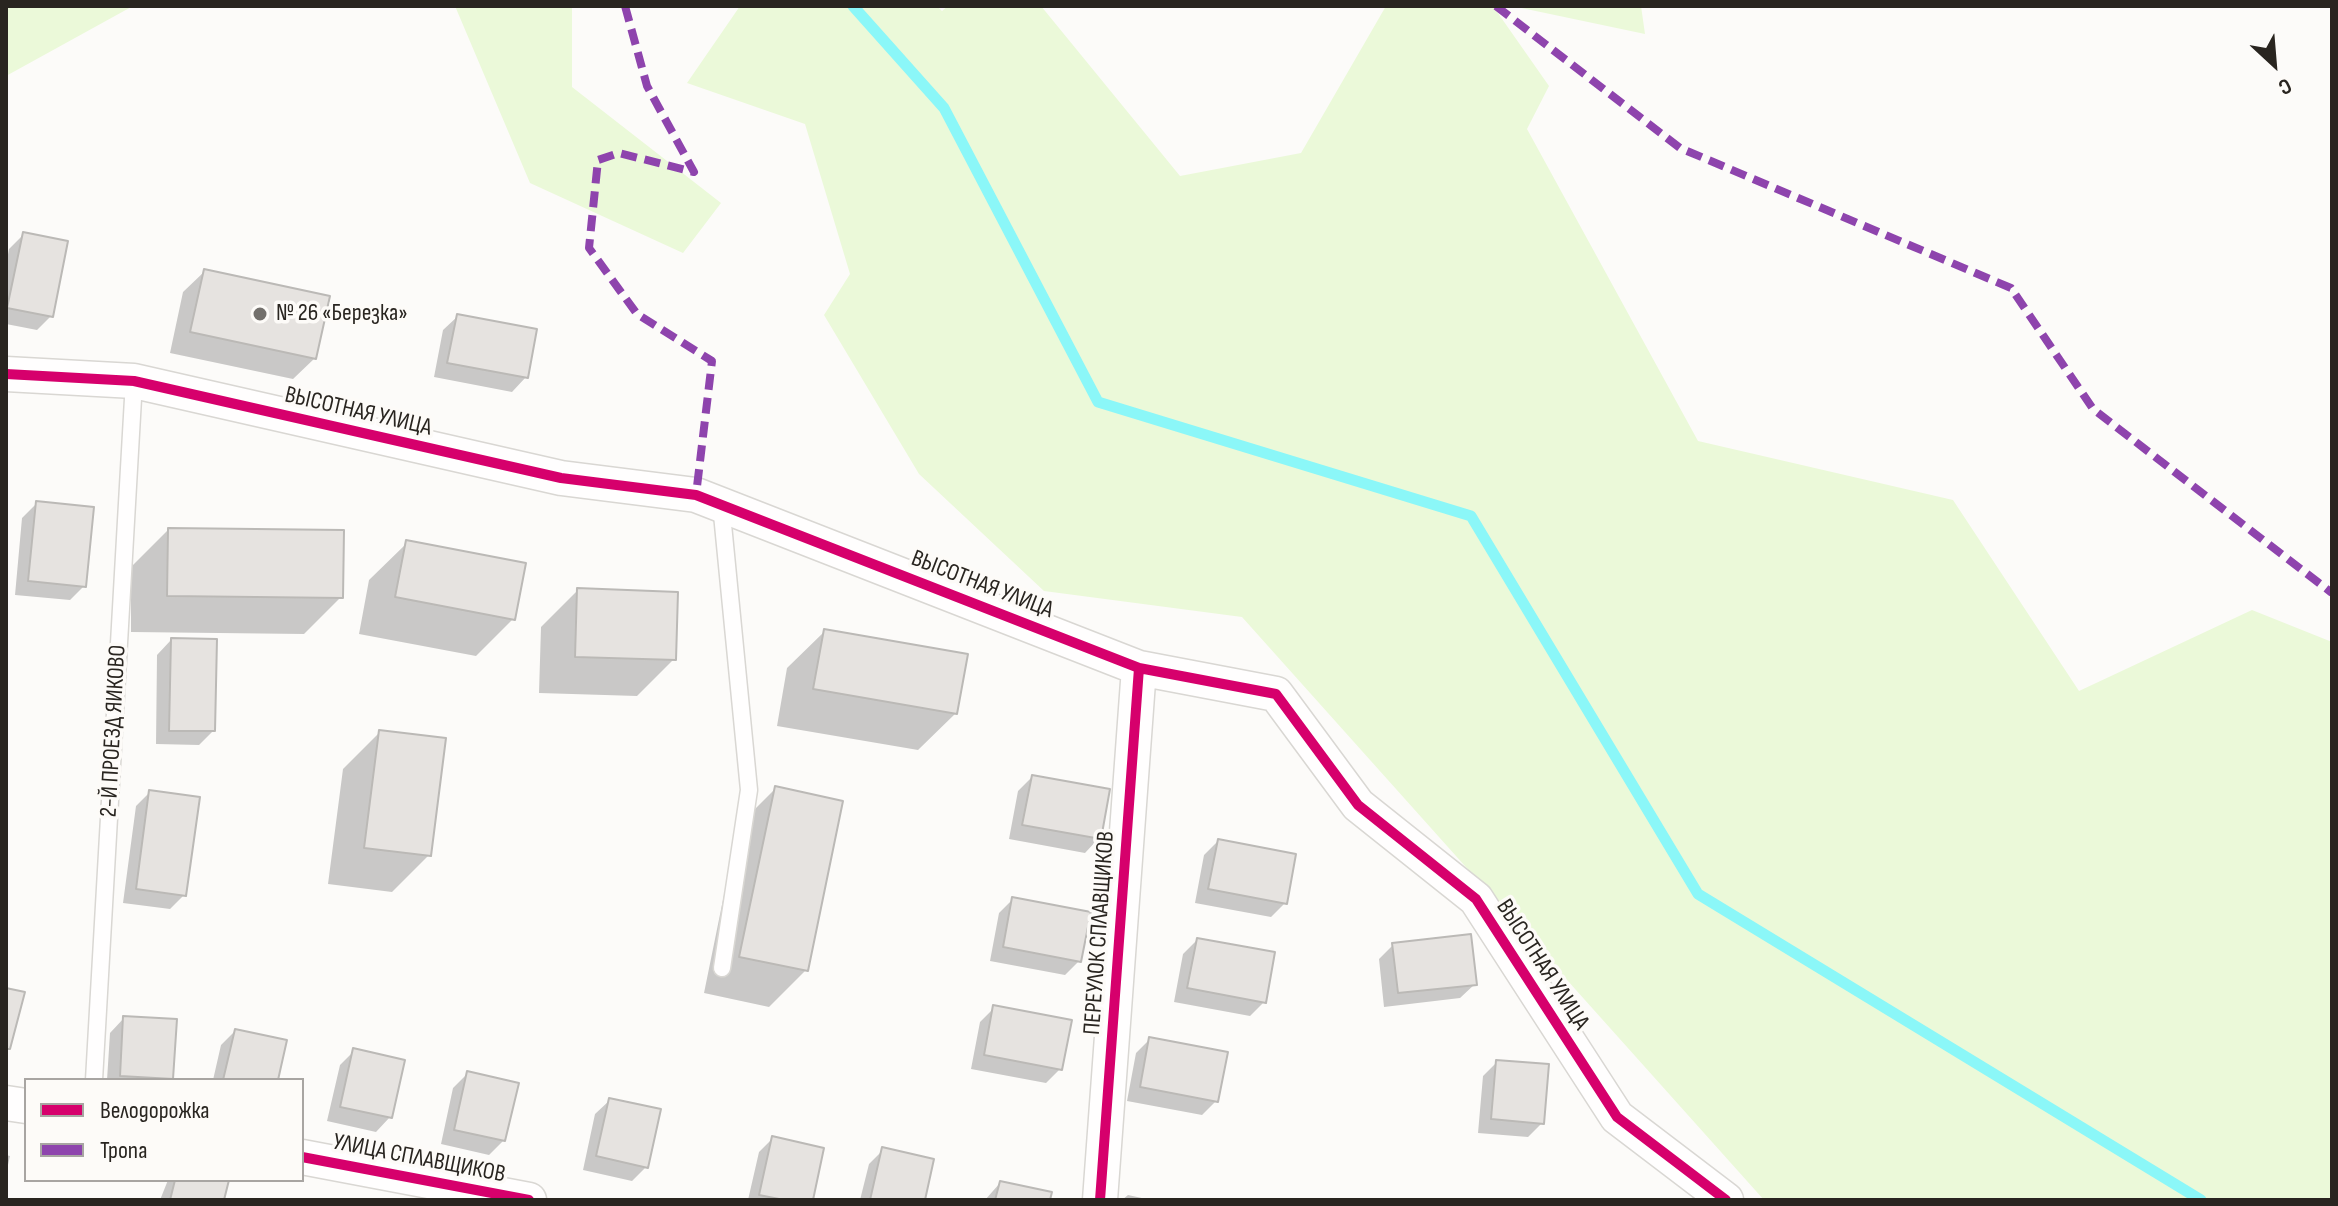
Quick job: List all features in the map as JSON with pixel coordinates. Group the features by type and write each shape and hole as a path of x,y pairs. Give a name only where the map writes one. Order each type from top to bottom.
{"street":[{"name":"ВЫСОТНАЯ УЛИЦА","path":"6,374 134,381 561,478 696,495 1139,668 1276,694 1358,805 1476,899 1617,1117 1726,1200"},
{"name":"ПЕРЕУЛОК СПЛАВЩИКОВ","path":"1100,1200 1139,668"},
{"name":"УЛИЦА СПЛАВЩИКОВ","path":"304,1157 529,1200"}],"lane":[{"name":"2-Й ПРОЕЗД ЯИКОВО","path":"94,1078 134,381"},
{"path":"721,504 749,790 722,968"}],"green space":[{"path":"6,6 133,6 6,76"},
{"path":"455,6 572,6 572,87 721,203 683,253 530,183"},
{"path":"740,6 937,6 942,11 948,6 1041,6 1180,176 1301,153 1386,6 1493,6 1549,86 1527,129 1698,441 1953,500 2079,691 2252,610 2332,642 2332,1200 1764,1200 1242,617 1044,591 919,474 824,315 850,274 805,124 687,83"},
{"path":"1512,6 1641,6 1645,34"}],"building":[{"path":"23,232 68,241 53,317 7,308"},
{"name":"№ 26 «Березка»","path":"204,269 330,296 316,359 190,332"},
{"path":"457,314 537,329 528,378 447,363"},
{"path":"36,501 94,507 86,587 28,581"},
{"path":"168,528 344,530 343,598 167,596"},
{"path":"406,540 526,563 515,620 395,597"},
{"path":"577,588 678,592 676,660 575,657"},
{"path":"824,629 968,654 957,714 813,689"},
{"path":"171,638 217,639 215,731 169,731"},
{"path":"379,730 446,738 431,856 364,848"},
{"path":"1032,775 1110,789 1101,839 1022,825"},
{"path":"775,786 843,801 808,971 739,957"},
{"path":"149,790 200,797 186,896 136,889"},
{"path":"1218,839 1296,854 1287,904 1208,889"},
{"path":"1012,897 1091,912 1081,962 1003,947"},
{"path":"1471,934 1477,985 1398,993 1392,943"},
{"path":"1197,938 1275,952 1266,1003 1187,988"},
{"path":"6,988 25,992 10,1049 6,1049"},
{"path":"993,1005 1072,1020 1062,1070 984,1055"},
{"path":"123,1016 177,1019 173,1078 120,1076"},
{"path":"235,1029 287,1040 278,1078 223,1078"},
{"path":"1149,1037 1228,1052 1218,1102 1140,1087"},
{"path":"353,1048 405,1060 392,1118 340,1107"},
{"path":"1496,1060 1549,1064 1544,1124 1491,1119"},
{"path":"467,1071 519,1083 505,1141 454,1130"},
{"path":"609,1098 661,1109 648,1168 596,1156"},
{"path":"772,1136 824,1148 813,1200 784,1200 759,1195"},
{"path":"882,1147 934,1159 925,1200 870,1200"},
{"path":"1000,1181 1052,1192 1050,1200 995,1200"},
{"path":"174,1182 228,1182 224,1200 170,1200"}],"waterway":[{"path":"853,6 944,108 1098,402 1471,516 1698,894 2201,1200"}],"marked path":[{"path":"625,6 647,86 694,172 619,153 598,160 589,248 637,314 712,361 696,495"},
{"path":"1496,6 1680,148 2011,288 2093,409 2332,593"}],"cycle path":[{"path":"6,374 134,381 561,478 696,495 1139,668 1276,694 1358,805 1476,899 1617,1117 1726,1200"},
{"path":"1100,1200 1139,668"},
{"path":"304,1157 529,1200"}],"place":[{"name":"№ 26 «Березка»","path":"260,314"}]}
